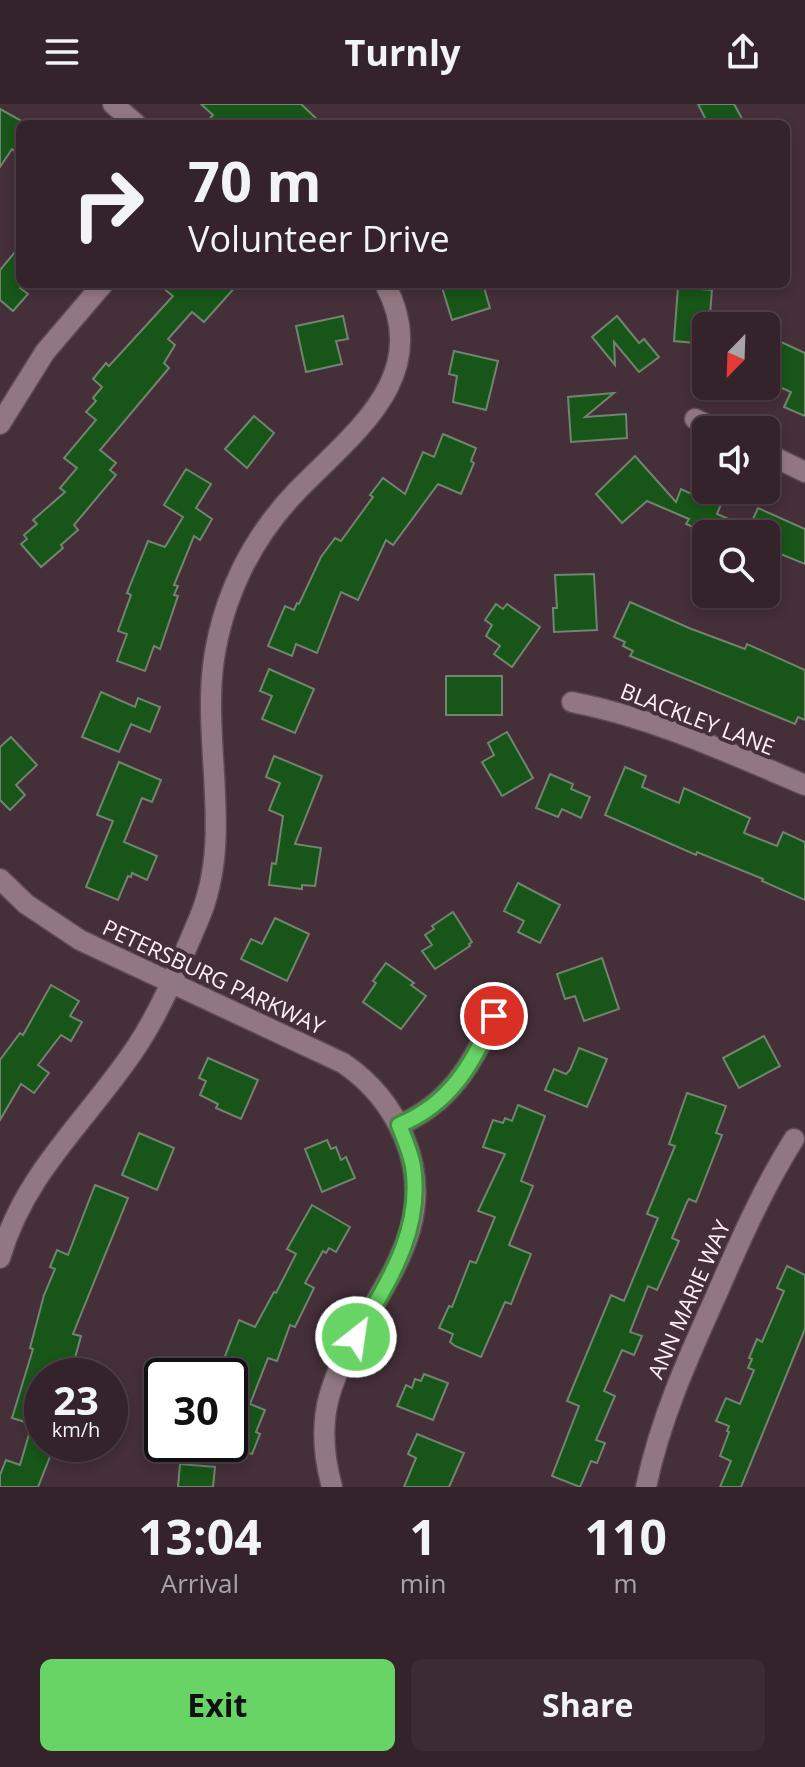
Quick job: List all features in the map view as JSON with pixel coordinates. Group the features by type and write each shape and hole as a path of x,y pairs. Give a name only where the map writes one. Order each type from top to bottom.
{"street":[{"path":"113,104 131,120"},
{"path":"0,424 45,352 100,288"},
{"path":"0,1258 11,1226 30,1188 137,1046 202,912 214,865 216,837 211,703 214,661 223,620 241,571 267,526 294,494 367,421 389,389 398,362 400,335 397,314 387,288"},
{"path":"780,460 805,472"},
{"name":"BLACKLEY LANE","path":"572,702 625,714 666,728 805,785"},
{"name":"PETERSBURG PARKWAY","path":"0,879 26,904 80,940 343,1063 368,1082 399,1125 413,1166 413,1220 400,1260 344,1359 331,1391 324,1443 332,1487"},
{"path":"399,1125 418,1116 452,1089 472,1062 494,1016"},
{"name":"ANN MARIE WAY","path":"646,1487 661,1427 680,1376 756,1206 794,1139"}],"building":[{"path":"201,104 301,104 318,120 209,120 213,115"},
{"path":"698,104 734,104 743,120 706,120"},
{"path":"0,109 20,120 16,120 16,152 12,149 0,167"},
{"path":"16,251 16,288 28,294 13,311 0,300 0,270"},
{"path":"163,288 234,288 204,322 192,312 168,339 175,345 164,363 169,368 100,450 116,463 110,470 116,475 74,525 78,530 41,567 21,544 27,539 24,535 37,524 33,520 65,492 60,488 77,468 64,458 96,420 86,412 96,401 93,398 102,387 93,379 106,363 109,366 173,296"},
{"path":"442,288 484,288 490,308 452,320"},
{"path":"678,288 712,290 710,312 692,312 692,343 674,341"},
{"path":"343,316 348,339 336,341 342,364 306,372 296,326"},
{"path":"617,316 639,343 644,339 659,357 639,372 614,342 615,365 592,337"},
{"path":"780,341 805,353 805,416 784,407 791,392 780,387"},
{"path":"454,351 498,361 486,410 453,402 457,376 449,374"},
{"path":"614,393 585,417 626,414 627,438 571,442 568,397"},
{"path":"254,416 274,433 247,468 225,449"},
{"path":"443,434 476,448 471,461 474,463 461,494 438,484 393,545 386,540 358,600 341,592 317,653 296,644 292,656 268,646 285,606 294,610 299,604 321,557 335,538 341,541 383,478 405,494 423,452 434,457"},
{"path":"635,456 676,502 681,489 692,494 692,504 721,504 717,514 731,520 692,520 692,526 686,524 689,519 647,501 622,523 596,494"},
{"path":"186,469 211,484 196,508 212,519 200,540 194,536 174,585 178,586 174,595 178,596 160,649 154,646 145,671 117,661 127,634 118,631 131,595 127,593 148,541 165,547 183,517 164,505"},
{"path":"758,508 805,529 805,564 780,554 780,520 753,520"},
{"path":"594,574 597,630 554,632 553,608 557,608 555,575"},
{"path":"630,602 745,649 747,644 805,670 805,720 798,717 795,724 630,656 633,651 623,646 625,642 614,637"},
{"path":"496,604 503,609 507,604 540,627 512,667 494,654 500,646 486,636 492,625 485,620"},
{"path":"269,669 314,689 295,733 262,719 272,696 260,691"},
{"path":"446,676 502,676 502,715 446,715"},
{"path":"101,692 135,707 138,698 160,707 150,732 131,724 119,752 82,737"},
{"path":"507,732 533,778 502,796 482,762 494,755 488,743"},
{"path":"11,737 37,765 16,785 25,795 10,810 0,800 0,747"},
{"path":"274,756 322,776 295,844 321,848 315,886 302,885 302,889 269,885 272,863 276,864 283,816 269,810 280,783 266,777"},
{"path":"119,762 161,780 152,802 142,798 124,842 157,856 147,880 132,873 131,877 128,876 118,900 86,887 113,821 97,815"},
{"path":"625,767 646,776 642,787 679,803 684,788 750,818 744,833 777,846 783,832 805,842 805,900 763,879 697,852 696,855 605,815"},
{"path":"550,774 573,784 571,789 590,797 581,818 562,809 558,817 536,808"},
{"path":"518,883 560,905 540,943 518,932 524,921 504,911"},
{"path":"453,912 472,942 435,969 422,951 432,945 425,935 434,929 432,926"},
{"path":"275,918 309,934 287,981 241,959 251,939 262,944"},
{"path":"602,958 619,1009 584,1021 575,996 565,999 557,974"},
{"path":"386,963 426,996 401,1029 363,1002"},
{"path":"51,985 79,1001 70,1016 82,1022 71,1041 61,1035 38,1065 49,1073 34,1093 21,1084 0,1120 0,1060 20,1033 23,1035"},
{"path":"764,1036 780,1066 739,1088 723,1058"},
{"path":"579,1048 607,1059 587,1107 545,1090 554,1069 566,1074 570,1070"},
{"path":"208,1058 258,1080 241,1119 216,1108 218,1104 200,1095 206,1081 199,1078"},
{"path":"687,1093 726,1106 716,1133 722,1135 696,1202 689,1199 687,1202 672,1238 679,1241 657,1290 648,1286 630,1332 642,1336 634,1355 622,1350 604,1391 615,1396 596,1440 605,1443 597,1463 591,1461 580,1487 552,1476 579,1406 567,1401 611,1295 624,1301 658,1218 647,1214 675,1146 669,1144"},
{"path":"518,1105 545,1116 521,1181 533,1186 509,1245 531,1254 511,1304 505,1302 481,1357 455,1346 450,1342 453,1334 439,1328 449,1306 452,1307 470,1261 476,1263 495,1217 478,1211 505,1154 483,1147 493,1120 503,1123 505,1118 512,1121"},
{"path":"139,1133 174,1148 157,1190 122,1175"},
{"path":"327,1140 331,1149 336,1147 341,1160 346,1157 355,1178 322,1192 305,1149"},
{"path":"95,1185 128,1198 73,1334 81,1336 75,1358 30,1358 44,1295 55,1269 50,1267 57,1250 68,1255"},
{"path":"312,1205 350,1227 336,1252 329,1248 326,1253 323,1251 305,1283 314,1288 295,1327 290,1325 277,1361 268,1358 250,1404 265,1410 252,1454 248,1453 248,1358 224,1358 239,1320 255,1327 276,1293 296,1254 287,1249"},
{"path":"787,1266 805,1275 805,1329 741,1487 720,1487 731,1461 720,1456 729,1426 716,1421 726,1398 740,1404 754,1370 748,1368 752,1359 749,1358 757,1339 762,1342 784,1291 777,1288"},
{"path":"424,1374 448,1383 433,1420 397,1406 406,1385 412,1388 415,1379 421,1381"},
{"path":"24,1379 24,1422 12,1418"},
{"path":"417,1434 464,1453 449,1487 404,1487 416,1458 408,1454"},
{"path":"24,1451 24,1462 48,1462 38,1487 0,1487 0,1475 6,1460 20,1465"},
{"path":"180,1464 215,1467 213,1487 178,1487"}],"route":[{"path":"356,1337 400,1260 411,1230 415,1198 413,1166 399,1125 436,1104 452,1089 478,1052 494,1016"}]}
